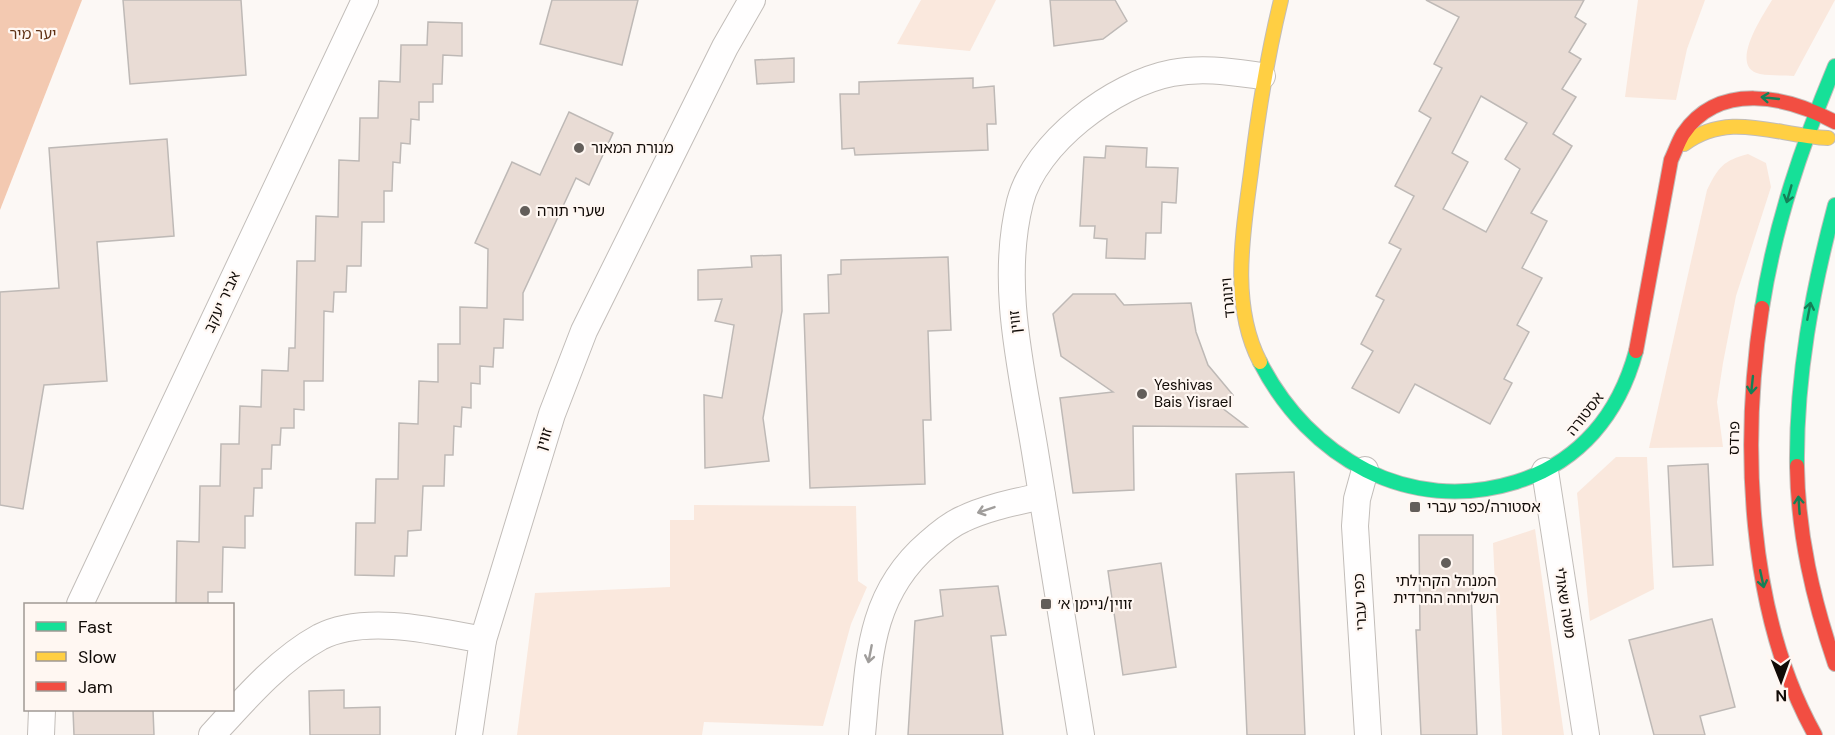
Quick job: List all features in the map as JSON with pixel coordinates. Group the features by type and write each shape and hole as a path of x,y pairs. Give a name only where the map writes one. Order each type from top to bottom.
{"street":[{"name":"אביר יעקב","path":"80,603 365,0"},
{"name":"זווין","path":"469,735 483,640 527,490 584,331 725,47 752,0"},
{"name":"וינוגרד","path":"1281,0 1262,76 1242,249 1247,327 1256,355 1277,392 1311,434 1335,453 1365,470"},
{"path":"1816,110 1835,66"},
{"name":"זווין","path":"1081,735 1013,317 1014,233 1020,200 1033,172 1052,145 1090,111 1131,87 1171,73 1209,69 1262,76"},
{"name":"אסטורה","path":"1365,470 1426,492 1461,493 1518,481 1545,471 1584,445 1611,413 1628,380 1638,346 1668,178 1677,141 1690,123 1709,108 1735,99 1762,97 1787,101 1816,110 1835,122"},
{"name":"פרדס","path":"1815,735 1786,669 1768,605 1755,546 1749,471 1751,400 1760,314 1773,251 1816,110"},
{"name":"אסטורה","path":"1668,178 1681,148 1694,137 1709,130 1760,127 1807,139 1835,138"},
{"path":"1835,205 1818,262 1807,321 1798,403 1797,470 1802,539 1813,594 1835,664"},
{"name":"כפר עברי","path":"1365,470 1357,499 1355,526 1368,735"},
{"name":"משה שאולי","path":"1545,471 1586,735"},
{"path":"862,735 868,665 876,623 889,589 908,560 961,520 992,508 1042,496"},
{"path":"212,735 257,687 297,653 321,637 341,630 403,627 483,640"},
{"path":"41,735 42,711"}],"shaded area":[{"path":"921,0 996,0 970,51 897,44"},
{"path":"1638,0 1705,0 1687,49 1676,100 1625,97"},
{"path":"1772,0 1835,0 1794,76 1760,74 1751,69 1747,61 1747,51 1751,40"},
{"path":"1748,154 1766,163 1771,187 1736,296 1723,363 1717,402 1723,447 1649,448 1707,190 1715,175 1727,162"},
{"path":"1616,457 1647,457 1654,589 1590,621 1577,493"},
{"path":"694,505 856,506 858,581 867,587 851,624 823,726 704,722 702,735 517,735 535,593 670,587 670,520 694,520"},
{"path":"1535,529 1564,735 1502,735 1493,543"}],"green space":[{"name":"יער מיר","path":"0,0 82,0 0,210"}],"building":[{"path":"123,0 241,0 246,75 130,84"},
{"path":"552,0 638,0 622,65 540,44"},
{"path":"1050,0 1115,0 1127,21 1103,39 1054,46"},
{"path":"1426,0 1584,0 1575,17 1586,24 1569,52 1581,59 1562,89 1576,97 1553,134 1572,146 1531,213 1547,221 1522,268 1542,278 1517,325 1529,332 1504,379 1512,383 1490,424 1415,384 1399,413 1352,388 1373,351 1361,344 1384,300 1376,296 1401,249 1389,243 1414,196 1395,186 1431,118 1419,111 1442,68 1434,64 1459,17","holes":["1481,96 1527,123 1505,159 1520,169 1486,232 1443,209 1468,162 1452,153"]},
{"path":"428,22 462,23 462,56 443,55 442,84 433,84 433,102 419,102 419,120 411,119 410,144 401,143 400,163 393,162 392,191 384,191 384,222 362,222 361,266 347,266 346,292 334,292 333,312 324,311 323,381 304,381 304,410 294,409 294,428 281,428 280,445 272,445 271,469 262,469 262,488 254,488 253,516 245,516 245,548 223,547 222,592 208,592 208,603 176,603 177,541 199,542 200,486 220,486 221,444 239,444 240,406 261,407 262,370 288,371 289,348 295,348 297,261 315,261 316,216 338,217 339,160 359,161 360,118 378,118 379,81 400,82 401,45 427,45"},
{"path":"794,58 794,82 757,84 755,60"},
{"path":"973,78 973,88 994,86 996,124 987,124 988,150 855,155 854,148 842,149 840,94 859,94 859,82"},
{"path":"569,112 613,133 589,185 576,178 523,293 523,320 504,319 503,348 494,348 493,367 480,366 480,384 471,383 471,408 462,407 461,427 454,426 453,455 445,455 444,486 423,486 421,530 408,531 407,556 395,556 394,576 355,575 356,523 375,523 376,479 398,479 399,423 418,424 419,381 438,382 438,344 460,344 460,307 487,308 488,249 475,243 512,162 540,175"},
{"path":"167,139 174,236 97,242 107,381 44,385 23,509 0,505 0,292 59,288 49,148"},
{"path":"1106,146 1147,148 1146,167 1178,168 1176,203 1162,202 1161,233 1146,233 1145,259 1106,258 1107,239 1094,238 1095,226 1080,226 1084,157 1105,158"},
{"path":"781,255 782,311 763,418 769,461 705,468 704,395 722,398 734,325 715,321 722,299 698,300 698,270 752,267 751,256"},
{"path":"948,257 951,330 928,331 931,420 923,420 925,484 810,488 804,314 829,313 828,275 841,274 841,260"},
{"path":"1073,294 1115,294 1124,305 1191,303 1196,332 1208,365 1233,395 1217,404 1247,427 1133,426 1134,490 1073,493 1060,398 1113,392 1061,356 1053,314"},
{"path":"1708,464 1713,565 1673,567 1668,466"},
{"path":"1294,472 1305,735 1247,735 1236,474"},
{"path":"1419,535 1473,535 1473,590 1471,590 1477,735 1421,735 1416,630 1420,630"},
{"path":"1161,563 1176,667 1123,675 1108,571"},
{"path":"998,586 1006,635 991,636 1003,735 908,735 915,621 943,616 940,590"},
{"path":"1712,619 1735,707 1700,716 1705,735 1654,735 1629,640"},
{"path":"344,690 344,708 380,707 380,735 310,735 309,691"},
{"path":"73,711 153,711 154,735 74,735"}],"traffic: fast":[{"path":"1762,308 1774,246 1791,185 1811,125 1835,66"},
{"path":"1797,466 1799,400 1807,334 1819,270 1835,205"},
{"path":"1260,362 1281,396 1306,426 1334,451 1366,470 1401,484 1438,491 1476,490 1516,482 1539,473 1578,448 1594,433 1619,395 1636,351"}],"traffic: slow":[{"path":"1260,362 1245,316 1242,292 1242,244 1260,107 1281,0"},
{"path":"1684,144 1701,134 1719,128 1736,127 1828,138"}],"traffic: jam":[{"path":"1636,351 1671,160 1683,134 1698,117 1715,106 1734,100 1754,98 1796,105 1835,122"},
{"path":"1762,308 1755,360 1752,415 1755,526 1763,582 1775,636 1792,687 1815,735"},
{"path":"1797,466 1800,517 1808,566 1835,664"}],"place":[{"name":"מנורת המאור","path":"579,148"},
{"name":"שערי תורה","path":"525,211"},
{"name":"Yeshivas Bais Yisrael","path":"1142,394"},
{"name":"אסטורה/כפר עברי","path":"1415,507"},
{"name":"המנהל הקהילתי השלוחה החרדית","path":"1446,563"},
{"name":"זווין/ניימן א׳","path":"1046,604"}]}
